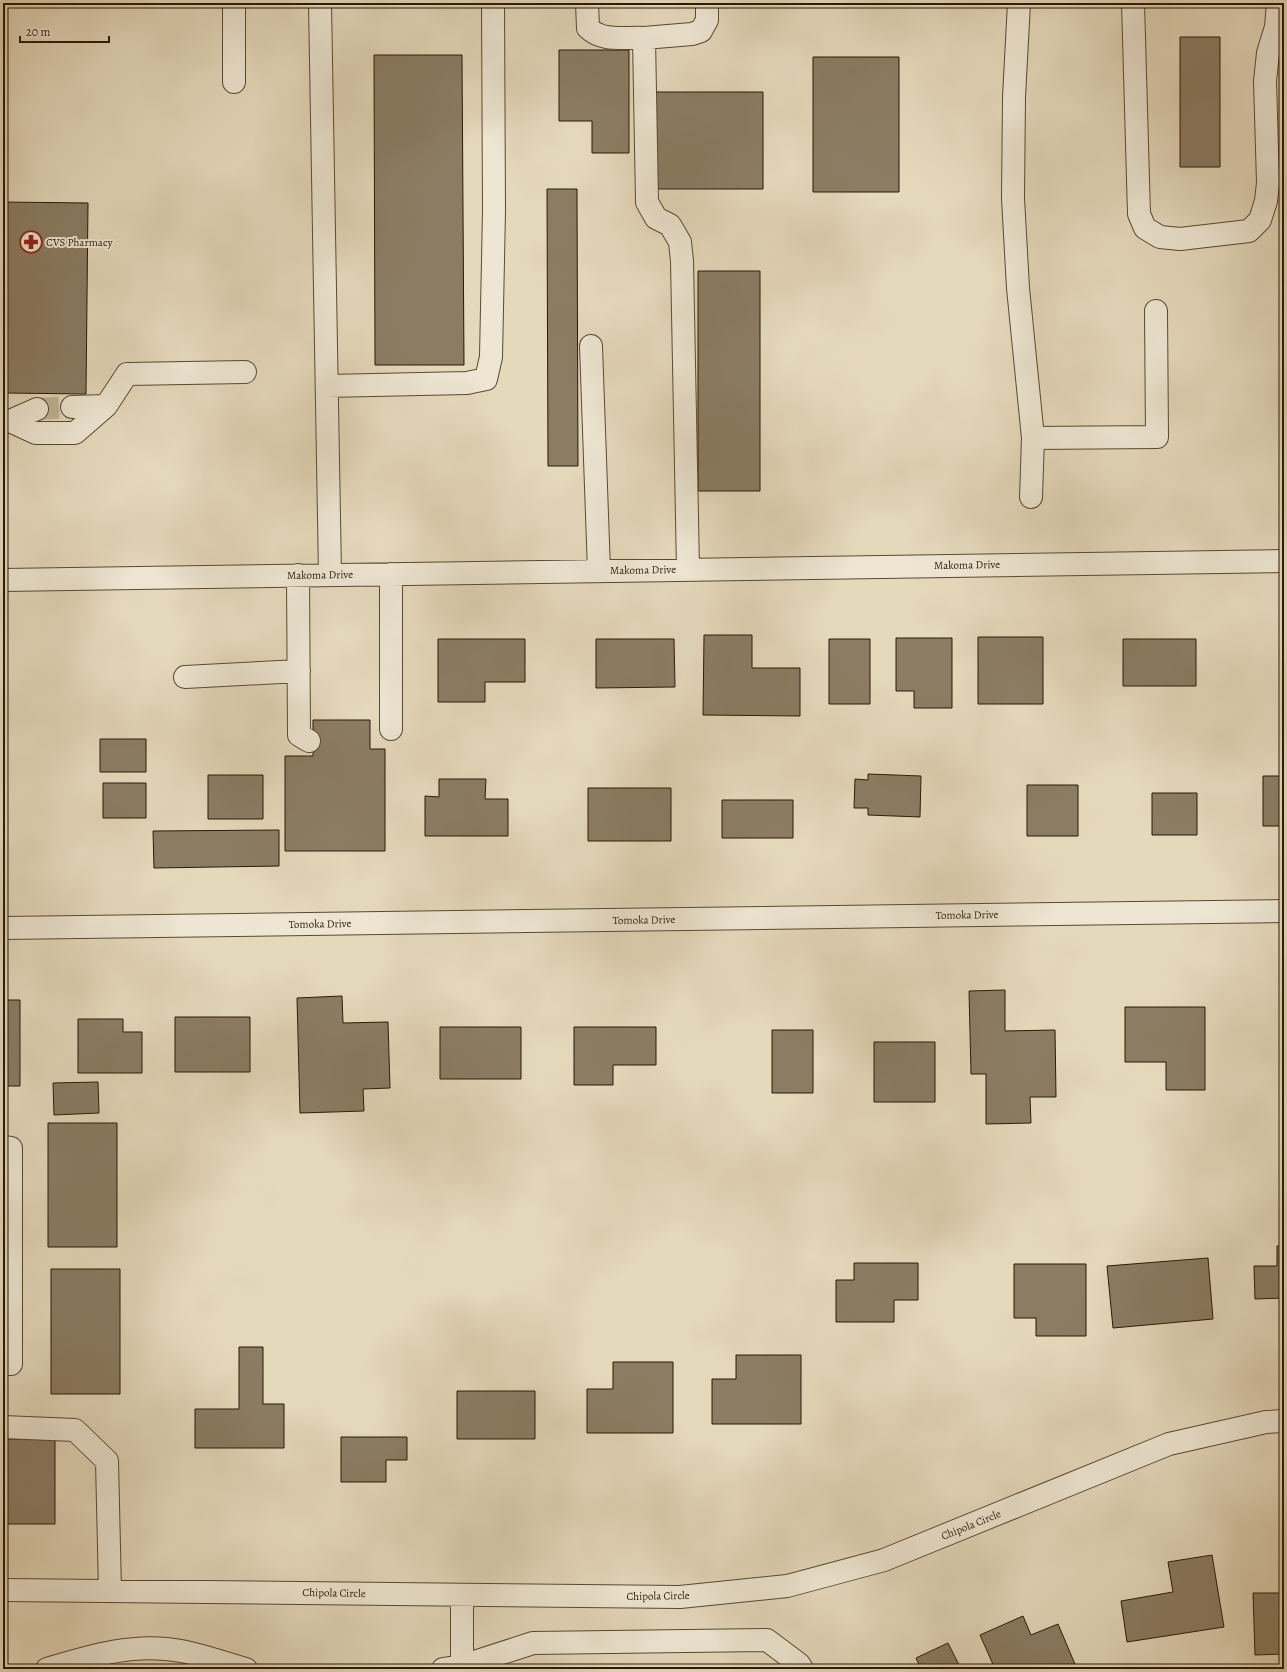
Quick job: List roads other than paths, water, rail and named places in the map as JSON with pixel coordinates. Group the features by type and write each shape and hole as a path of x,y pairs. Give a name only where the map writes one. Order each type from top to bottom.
{"street":[{"path":"234,3 234,82"},
{"path":"320,3 330,575"},
{"path":"327,386 467,383 486,379 491,357 494,211 493,3"},
{"path":"587,3 588,28 594,33 602,37 644,38 692,34 700,31 707,20 707,3"},
{"path":"1019,3 1014,97 1013,198 1018,288 1033,438 1031,497"},
{"path":"1133,3 1139,214 1145,228 1160,237 1180,239 1249,231 1260,220 1266,201 1268,182 1264,81 1268,53 1276,27 1278,3"},
{"path":"644,38 648,202 656,218 670,225 680,242 682,261 688,569"},
{"path":"1033,438 1157,437 1156,312"},
{"path":"591,346 599,571"},
{"path":"6,422 36,433 75,433 106,406 127,374 245,372"},
{"path":"72,407 106,406"},
{"path":"6,422 37,409"},
{"name":"Makoma Drive","path":"3,580 1284,561"},
{"path":"390,574 391,730"},
{"path":"298,575 299,735 309,741"},
{"path":"185,676 299,671"},
{"name":"Tomoka Drive","path":"3,928 1284,911"},
{"path":"7,1147 7,1364"},
{"name":"Chipola Circle","path":"3,1590 680,1597 788,1586 884,1560 1169,1444 1266,1422 1284,1420"},
{"path":"3,1427 75,1430 107,1460 110,1591"},
{"path":"462,1595 452,1668 532,1643 767,1640 799,1664 802,1669"},
{"path":"48,1669 113,1651 153,1648 179,1650 246,1669"}],"tunnel":[{"path":"37,409 72,407"}],"place":[{"name":"CVS Pharmacy","path":"31,242"}]}
